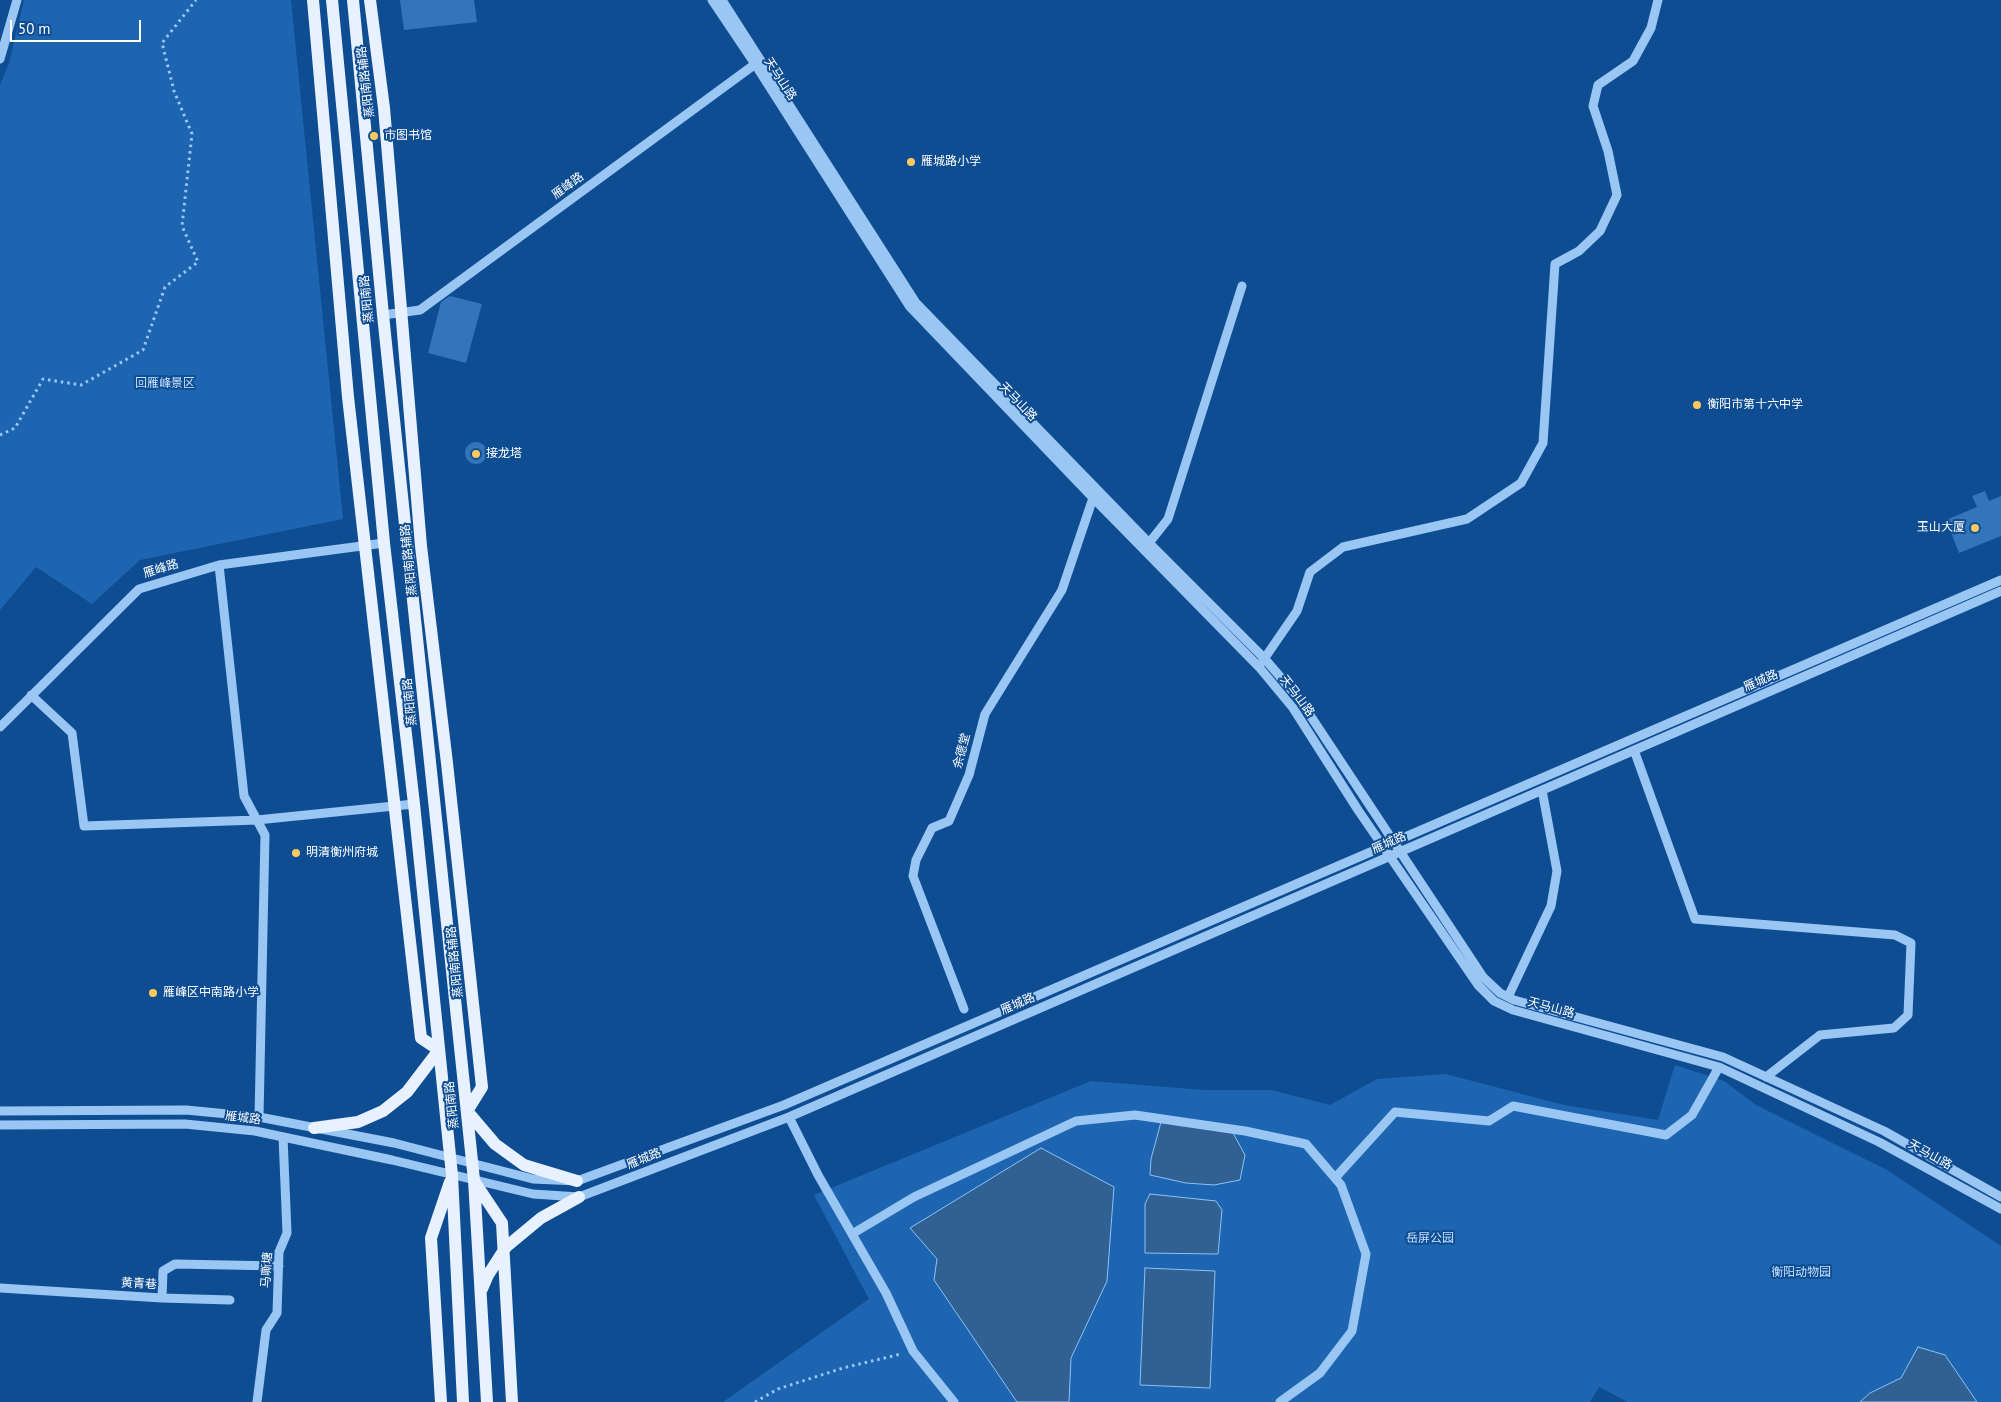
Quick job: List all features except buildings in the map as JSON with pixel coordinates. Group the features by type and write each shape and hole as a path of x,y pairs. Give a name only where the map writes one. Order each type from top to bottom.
{"main road":[{"path":"313,0 348,397 421,1038 439,1050 407,1092 383,1110 358,1122 314,1128"},
{"name":"蒸阳南路","path":"332,0 384,543 414,804 452,1175 463,1402"},
{"name":"蒸阳南路","path":"352,0 383,315 474,1180 487,1402"},
{"name":"蒸阳南路辅路","path":"370,0 384,108 420,546 447,763 482,1087 466,1111"},
{"path":"466,1111 495,1144 524,1165 577,1182"},
{"path":"441,1402 431,1238 452,1175"},
{"path":"474,1180 502,1223 512,1402"},
{"path":"480,1294 488,1276 504,1251 540,1218 579,1197"}],"street":[{"path":"0,59 17,0"},
{"name":"天马山路","path":"712,0 758,62 916,303 1149,543 1262,663 1478,985 1494,1001 1513,1010 1719,1067 1879,1142 2001,1209"},
{"name":"天马山路","path":"722,0 758,62 910,308 1093,498 1300,700 1483,976 1500,993 1508,997 1723,1057 1884,1131 2001,1197"},
{"path":"1262,663 1297,611 1310,572 1343,547 1467,519 1521,483 1543,444 1555,264 1579,251 1600,231 1617,195 1608,151 1593,106 1598,85 1633,61 1651,28 1658,0"},
{"name":"雁峰路","path":"383,315 420,310 758,62"},
{"path":"1149,543 1168,519 1242,286"},
{"name":"余德堂","path":"964,1009 913,876 916,860 932,828 949,821 969,775 985,714 1062,590 1093,498"},
{"name":"雁峰路","path":"0,727 139,589 219,565 384,543"},
{"path":"219,565 244,796 265,835 260,1117"},
{"name":"雁城路","path":"0,1111 186,1110 260,1117 394,1143 534,1179 577,1182 784,1105 2001,580"},
{"name":"雁城路","path":"0,1125 185,1124 255,1131 533,1194 579,1197 790,1117 2001,591"},
{"path":"31,695 72,733 84,826 257,820 414,804"},
{"path":"1634,750 1695,919 1895,935 1911,943 1908,1015 1894,1028 1820,1035 1766,1077"},
{"path":"1508,997 1551,906 1557,871 1542,790"},
{"path":"1335,1178 1395,1112 1488,1121 1513,1106 1666,1135 1692,1115 1719,1067"},
{"path":"852,1234 914,1197 1076,1121 1135,1115 1244,1131 1306,1144 1341,1185 1366,1254 1352,1331 1320,1374 1280,1402"},
{"path":"790,1117 818,1175 886,1293 914,1351 954,1402"},
{"name":"马嘶塘","path":"257,1402 266,1330 278,1313 279,1252 287,1233 283,1137"},
{"name":"黄青巷","path":"0,1288 162,1298 163,1271 175,1264 279,1266"},
{"path":"162,1298 230,1300"}],"path":[{"path":"0,435 14,428 43,379 81,384 143,350 165,287 198,262 182,226 192,134 174,91 162,43 196,0"},
{"path":"755,1402 778,1389 843,1368 914,1351"}],"green space":[{"name":"回雁峰景区","path":"24,0 291,0 343,519 140,560 92,604 36,567 0,610 0,85 9,63"},
{"name":"岳屏公园","path":"1675,1065 1724,1081 1756,1105 1887,1170 2001,1246 2001,1402 1628,1402 1599,1387 1590,1402 723,1402 869,1299 814,1195 1091,1081 1204,1090 1271,1090 1330,1105 1377,1079 1446,1074 1564,1105 1658,1120"}],"shaded area":[{"path":"1161,1122 1233,1133 1245,1155 1240,1180 1214,1185 1186,1183 1150,1175 1151,1159"},
{"path":"1041,1148 1114,1187 1107,1281 1071,1358 1069,1402 1017,1402 934,1280 937,1259 910,1228"},
{"path":"1150,1194 1216,1201 1222,1210 1218,1254 1145,1253 1145,1204"},
{"path":"1145,1268 1215,1271 1210,1388 1140,1385"},
{"path":"1918,1347 1945,1355 1977,1402 1860,1402 1870,1393 1901,1378"}],"place":[{"name":"市图书馆","path":"374,136"},
{"name":"雁城路小学","path":"911,162"},
{"name":"衡阳市第十六中学","path":"1697,405"},
{"name":"接龙塔","path":"476,454"},
{"name":"玉山大厦","path":"1975,528"},
{"name":"明清衡州府城","path":"296,853"},
{"name":"雁峰区中南路小学","path":"153,993"}],"park label":[{"name":"衡阳动物园","path":"1801,1273"}]}
